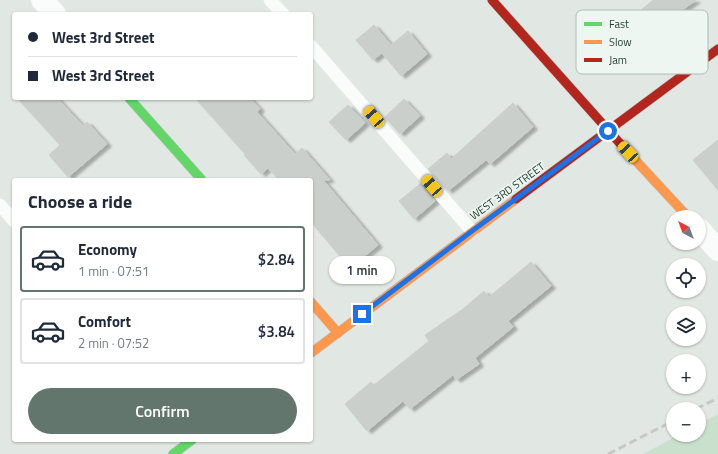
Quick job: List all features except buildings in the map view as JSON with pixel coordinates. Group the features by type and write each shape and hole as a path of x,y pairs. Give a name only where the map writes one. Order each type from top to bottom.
{"street":[{"path":"42,0 53,12"},
{"path":"492,0 608,131 681,210"},
{"name":"WEST 3RD STREET","path":"708,56 718,49"},
{"name":"WEST 3RD STREET","path":"313,351 684,74"},
{"path":"132,100 200,178"},
{"path":"706,237 718,250"},
{"path":"313,304 338,333"},
{"path":"173,454 189,442"}],"lane":[{"path":"270,0 281,12"},
{"path":"313,48 472,231"},
{"path":"0,205 12,219"}],"green space":[{"path":"718,414 718,454 643,454 666,442 706,442 706,420"}],"railway":[{"path":"706,404 718,398"},
{"path":"608,454 666,425"}],"traffic: fast":[{"path":"131,100 200,178"},
{"path":"173,454 189,442"}],"traffic: slow":[{"path":"625,149 682,210"},
{"path":"313,351 516,199"},
{"path":"313,304 338,333"}],"traffic: jam":[{"path":"492,0 625,149"},
{"path":"708,56 718,49"},
{"path":"516,199 684,74"}],"route":[{"path":"362,314 608,131"}]}
